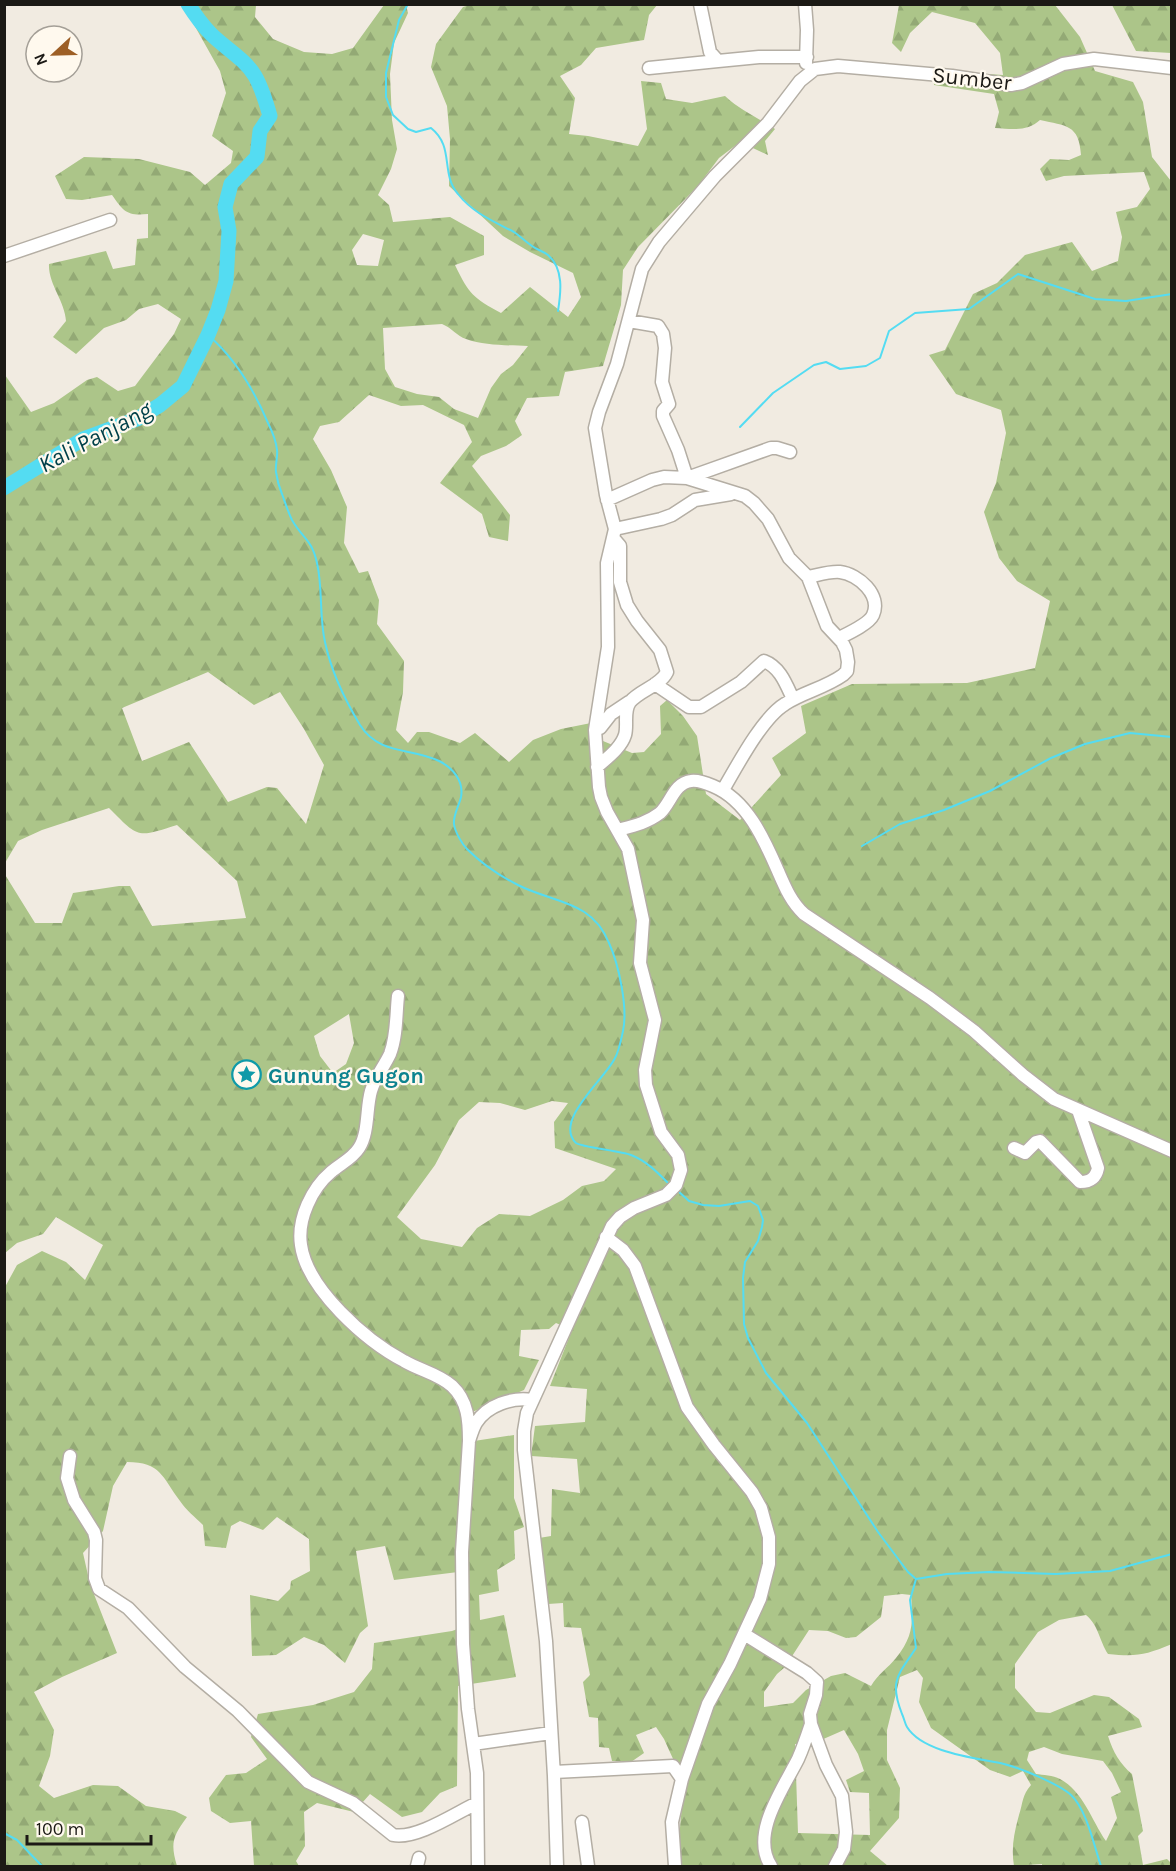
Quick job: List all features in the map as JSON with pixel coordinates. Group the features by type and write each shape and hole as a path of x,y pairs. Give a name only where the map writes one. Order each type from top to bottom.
{"street":[{"path":"700,4 710,52 718,61"},
{"path":"595,730 600,728 611,714 666,674 659,649 627,604 621,582 620,546 607,500 595,428 598,412 617,364 639,278 654,249 715,176 768,123 805,76 807,30 805,4"},
{"path":"649,68 759,57 807,57"},
{"name":"Sumber","path":"805,76 822,67 838,66 952,76 1011,85 1022,83 1063,63 1088,59 1172,68"},
{"path":"4,256 110,220"},
{"path":"629,321 658,326 663,334 665,354 662,382 669,404 663,411 663,416 687,478"},
{"path":"687,478 771,448 790,452"},
{"path":"607,500 664,477 687,478 735,493 754,503 762,510 789,558 808,577 827,626 839,638 846,650 847,671 839,678 782,705 771,716 723,790"},
{"path":"615,534 672,515 695,500 735,493"},
{"path":"557,1866 546,1641 524,1450 524,1431 532,1400 576,1309 612,1226 624,1214 663,1197 674,1188 681,1173 679,1159 663,1137 645,1081 646,1059 655,1020 640,963 643,929 640,902 628,849 604,805 599,787 595,730 608,647 607,563 615,534"},
{"path":"808,577 843,573 862,582 870,593 874,608 871,618 839,638"},
{"path":"655,684 689,707 701,707 741,682 764,661 772,664 777,670 793,699"},
{"path":"597,767 617,749 623,740 629,702"},
{"path":"618,830 640,825 653,818 664,808 676,790 690,781 700,781 723,790 738,802 758,831 791,900 799,909 930,998 974,1031 1047,1094 1172,1151"},
{"path":"398,996 395,1033 390,1054 371,1090 360,1147 318,1185 303,1220 300,1234 301,1248 312,1274 345,1318 387,1352 439,1377 453,1387 467,1411 469,1441 462,1552 463,1633 468,1709 477,1773 478,1866"},
{"path":"1014,1148 1025,1153 1036,1142 1041,1141 1080,1182 1091,1180 1097,1174 1098,1168 1078,1110"},
{"path":"606,1237 626,1254 639,1275 687,1407 752,1492 761,1508 770,1537 769,1564 760,1599 708,1704 682,1779 672,1822 675,1866"},
{"path":"469,1441 475,1424 484,1413 508,1401 532,1400"},
{"path":"70,1456 67,1478 74,1500 94,1532 96,1540 95,1578 99,1589 128,1608 185,1666 238,1711 308,1782 353,1803 393,1835 399,1836 420,1831 477,1803"},
{"path":"744,1634 815,1678 818,1685 810,1714 811,1724 826,1765 842,1796 846,1841 835,1866"},
{"path":"771,1866 764,1856 767,1819 799,1757 811,1724"},
{"path":"473,1744 552,1733"},
{"path":"554,1772 673,1766 682,1779"},
{"path":"582,1822 588,1866"}],"green space":[{"path":"473,4 657,5 649,15 644,40 596,48 581,65 560,76 575,98 569,134 638,146 647,129 641,81 661,83 666,99 692,103 725,96 775,129 765,141 768,155 740,142 719,158 698,186 638,247 623,270 621,305 603,366 565,372 559,396 527,398 515,421 522,435 506,446 481,456 472,466 510,515 508,541 489,537 482,514 440,483 472,442 464,425 423,405 401,406 369,395 339,422 320,426 313,439 331,470 347,507 344,543 359,573 368,571 379,600 377,624 404,661 403,692 396,730 408,743 417,732 429,732 460,743 475,733 509,762 533,740 561,729 591,723 603,741 632,753 644,752 661,734 660,706 667,700 683,716 697,736 706,794 740,820 781,775 772,758 806,733 801,706 852,684 967,683 1035,668 1050,601 1017,581 999,558 984,512 996,483 1006,433 1001,410 956,394 929,355 945,350 973,294 997,283 1025,255 1072,242 1092,271 1118,261 1122,237 1116,212 1137,207 1150,189 1144,172 1064,176 1046,181 1040,169 1050,159 1069,160 1081,155 1080,145 1074,132 1064,126 1040,120 1025,128 995,128 999,112 994,94 934,85 933,70 1003,75 1000,53 975,23 932,12 910,33 901,52 892,43 899,5 1055,5 1080,37 1095,71 1133,82 1143,102 1152,157 1171,181 1172,1644 1141,1654 1108,1654 1094,1624 1086,1615 1059,1620 1038,1632 1015,1664 1015,1688 1036,1712 1050,1713 1094,1695 1109,1697 1139,1719 1142,1727 1108,1736 1117,1757 1132,1774 1143,1831 1138,1836 1143,1865 1167,1859 1171,1866 1042,1866 1042,1864 1014,1866 1013,1847 1016,1828 1024,1796 1031,1785 1023,1771 1010,1777 990,1770 931,1728 919,1702 923,1678 917,1670 900,1677 887,1730 887,1760 900,1788 899,1818 870,1851 888,1866 679,1866 677,1861 684,1783 664,1739 656,1727 636,1735 644,1753 631,1762 612,1761 609,1748 599,1747 598,1718 589,1717 583,1682 590,1675 581,1628 564,1627 563,1603 548,1604 539,1538 551,1536 552,1489 580,1493 577,1459 531,1456 535,1426 585,1422 587,1389 550,1386 572,1330 556,1323 549,1329 521,1330 519,1356 539,1360 524,1390 470,1413 474,1441 514,1435 514,1498 524,1527 514,1531 515,1559 497,1570 499,1591 479,1595 480,1620 504,1615 516,1677 458,1686 457,1786 440,1793 422,1812 402,1817 370,1794 354,1812 317,1803 304,1812 305,1846 296,1861 299,1866 254,1866 251,1821 230,1823 211,1811 209,1798 226,1775 246,1773 267,1759 251,1737 258,1714 313,1705 354,1692 372,1669 374,1643 452,1631 463,1627 458,1572 394,1580 385,1546 356,1551 368,1626 360,1633 345,1663 324,1645 304,1637 276,1655 252,1656 250,1595 278,1601 290,1589 291,1581 310,1571 309,1539 277,1517 263,1530 240,1521 231,1526 226,1548 205,1546 203,1525 182,1504 160,1472 147,1465 127,1462 113,1486 103,1531 83,1553 90,1584 117,1653 34,1692 54,1730 50,1756 39,1786 54,1798 93,1785 118,1786 146,1806 175,1811 187,1817 174,1840 177,1866 5,1866 5,1287 17,1265 42,1251 66,1262 85,1280 103,1245 56,1217 43,1234 17,1243 5,1253 4,873 35,923 62,923 73,893 119,886 130,886 152,926 246,918 237,881 177,825 153,832 139,833 109,808 42,830 18,841 5,863 5,375 31,412 54,403 87,380 97,377 118,391 135,386 174,334 181,319 158,304 139,309 126,320 104,328 76,354 53,337 66,321 63,306 51,279 49,264 106,251 113,269 135,265 137,239 148,238 148,214 127,212 112,195 82,200 66,199 55,176 84,157 139,159 190,172 205,185 231,163 233,151 212,136 226,93 220,71 183,5 256,5 255,17 273,39 304,52 332,54 353,48 384,5 406,5 408,13 394,43 390,74 392,120 397,149 391,169 378,195 389,205 393,222 450,217 484,236 484,255 455,265 468,289 484,303 501,313 530,287 568,317 581,297 573,273 503,236 449,186 450,139 447,106 431,67 436,44 463,7","holes":["363,234 384,240 378,266 357,265 352,250","442,324 463,338 473,341 497,345 528,346 491,388 478,418 454,409 439,397 417,394 395,387 385,369 383,328","208,672 254,705 280,692 324,765 306,824 277,788 267,787 228,802 189,742 142,761 122,708","349,1014 354,1043 346,1064 333,1073 320,1056 314,1036","552,1101 568,1103 554,1122 555,1148 616,1169 604,1181 582,1186 563,1200 530,1216 499,1214 477,1228 462,1247 421,1239 397,1217 435,1165 459,1120 479,1102 500,1103 525,1110","911,1595 912,1621 906,1643 871,1686 845,1673 831,1676 806,1690 793,1703 764,1707 764,1692 785,1667 809,1630 828,1631 846,1638 856,1637 881,1617 884,1596","844,1730 858,1754 864,1771 846,1780 850,1792 869,1793 870,1835 798,1833 795,1744 812,1744","1044,1747 1062,1754 1103,1761 1121,1792 1111,1797 1117,1818 1106,1841 1075,1791 1057,1778 1036,1774 1027,1760 1029,1752"]},
{"path":"1112,5 1171,5 1171,53 1136,51"}],"waterway":[{"name":"Kali Panjang","path":"4,488 83,439 137,419 160,405 183,386 218,310 226,281 229,231 225,207 231,184 257,157 260,131 270,116 260,85 251,70 208,31 188,4"},
{"path":"408,4 399,20 386,73 386,97 393,115 408,129 416,132 431,128 438,135 443,143 453,186 464,201 484,216 514,232 548,255 559,274 558,311"},
{"path":"740,427 773,393 814,365 826,362 840,369 866,366 880,358 889,331 915,313 969,309 1018,274 1095,299 1126,301 1172,294"},
{"path":"208,335 227,354 243,376 257,399 272,432 277,450 276,469 280,489 292,520 310,544 315,555 320,583 323,632 331,664 360,725 377,742 428,757 449,767 461,786 461,797 454,824 459,838 467,849 511,881 582,910 593,918 609,943 622,987 623,1031 619,1049 610,1067 576,1112 571,1123 571,1134 576,1143 637,1158 653,1168 671,1186"},
{"path":"862,846 900,824 944,810 990,791 1051,758 1085,744 1130,733 1172,737"},
{"path":"678,1191 689,1201 703,1205 719,1206 750,1201 758,1206 763,1220 762,1227 758,1241 745,1262 743,1278 744,1324 748,1338 766,1373 807,1423 878,1532 908,1572 916,1579 947,1574 989,1572 1056,1574 1110,1571 1172,1554"},
{"path":"916,1579 910,1600 916,1648 900,1672 896,1686 898,1703 907,1727 915,1736 938,1749 1011,1766 1058,1786 1071,1795 1081,1810 1101,1866"},
{"path":"4,1833 17,1840 42,1866"}],"place":[{"name":"Gunung Gugon","path":"247,1075"}]}
